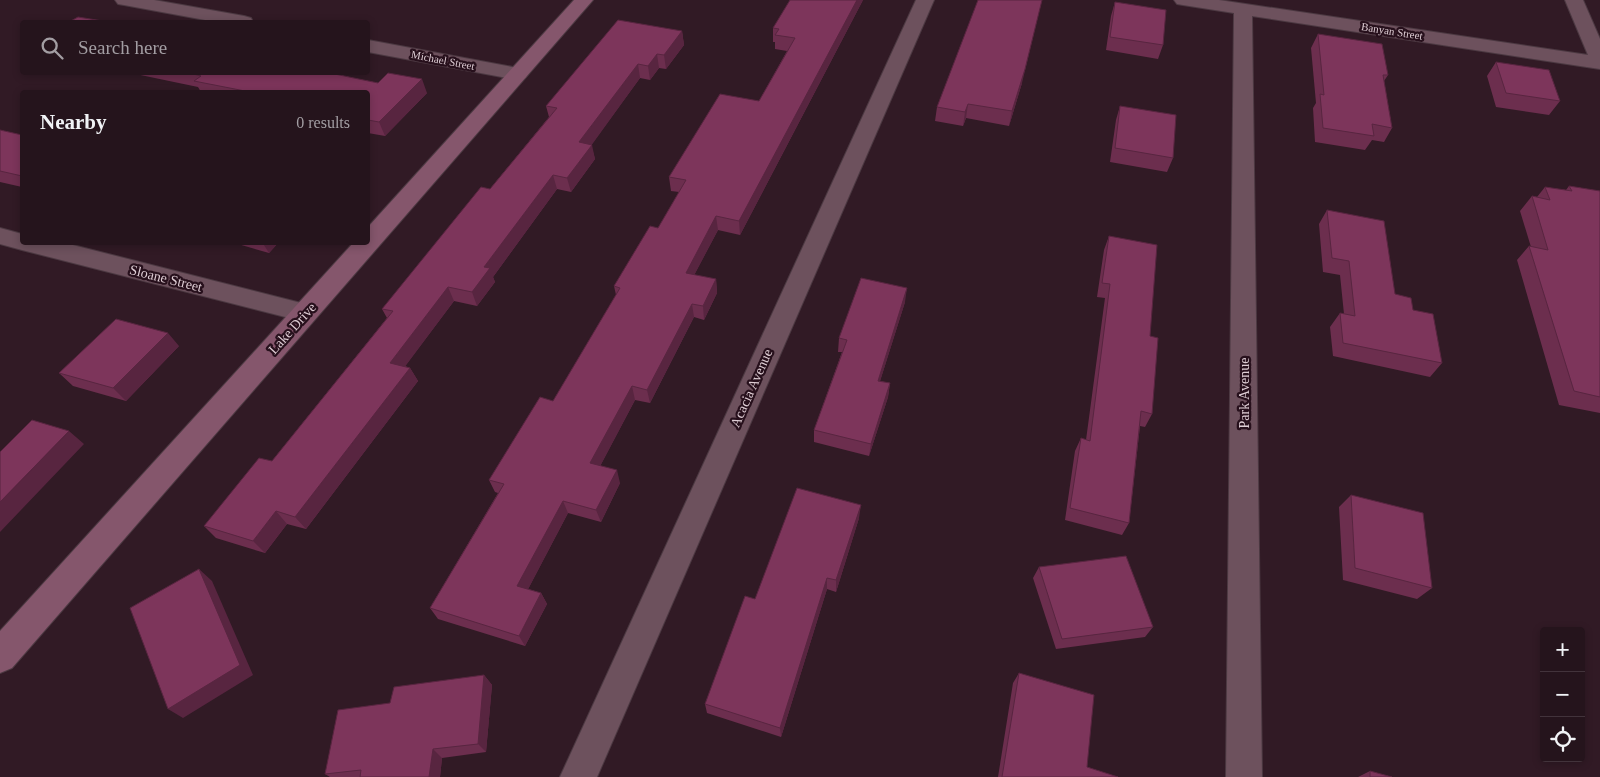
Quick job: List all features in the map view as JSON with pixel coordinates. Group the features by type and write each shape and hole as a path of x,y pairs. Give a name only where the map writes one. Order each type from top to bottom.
{"street":[{"path":"124,0 233,20"},
{"name":"Lake Drive","path":"370,240 584,0"},
{"name":"Acacia Avenue","path":"578,777 925,0"},
{"name":"Banyan Street","path":"1183,0 1600,62"},
{"path":"1574,0 1600,62"},
{"name":"Park Avenue","path":"1243,9 1244,777"},
{"name":"Michael Street","path":"370,46 518,74"},
{"path":"0,236 20,241"},
{"name":"Sloane Street","path":"38,245 305,313"},
{"name":"Lake Drive","path":"0,656 366,245"}],"building":[{"path":"790,0 857,0 739,221 716,216 686,273 716,279 703,306 692,304 647,390 632,386 590,463 617,470 596,510 563,501 517,586 541,593 519,636 430,608 504,484 489,480 540,397 553,401 620,288 614,286 650,226 658,228 686,180 669,177 720,94 759,101 795,38 775,35 779,29 773,28"},
{"path":"978,0 1042,0 1025,69 1012,111 968,104 965,112 937,107"},
{"path":"1115,2 1166,10 1163,45 1110,37"},
{"path":"78,17 97,20 73,20"},
{"path":"618,20 682,31 664,55 657,54 648,66 638,64 579,142 592,145 567,178 553,175 484,267 490,268 472,292 448,287 390,363 410,368 295,517 276,511 253,541 204,526 259,458 272,461 393,311 382,309 481,187 490,189 557,108 546,106"},
{"path":"1318,34 1382,44 1388,75 1383,75 1392,128 1372,124 1374,136 1323,128 1320,94 1324,95"},
{"path":"1496,62 1549,70 1560,101 1506,93"},
{"path":"388,73 422,79 379,122 370,120 370,90 240,90 194,81 201,76 197,75 339,75 378,83"},
{"path":"1120,106 1176,115 1173,158 1115,148"},
{"path":"0,130 20,135 20,176 0,171"},
{"path":"1569,186 1600,191 1600,397 1574,391 1529,246 1548,250 1532,196 1550,200 1545,187 1572,191"},
{"path":"1327,210 1384,221 1395,294 1411,298 1413,310 1433,314 1442,363 1343,343 1340,313 1355,316 1349,261 1332,258"},
{"path":"1109,236 1157,245 1150,336 1158,338 1152,414 1141,411 1129,523 1070,508 1081,438 1090,441 1110,284 1102,283"},
{"path":"861,278 907,288 878,381 890,383 871,444 814,430 847,340 839,338"},
{"path":"116,319 168,333 113,388 59,373"},
{"path":"32,420 69,431 0,502 0,452"},
{"path":"797,488 861,505 836,580 827,578 780,728 705,704 745,596 755,599"},
{"path":"1351,495 1423,513 1432,588 1355,568"},
{"path":"1126,556 1153,627 1062,639 1039,567"},
{"path":"199,569 240,665 168,709 130,608"},
{"path":"1019,673 1094,695 1087,767 1118,777 1002,777"},
{"path":"484,675 478,744 433,749 429,777 360,777 361,770 325,774 338,710 390,703 394,687"},
{"path":"1370,771 1392,777 1370,777"}]}
